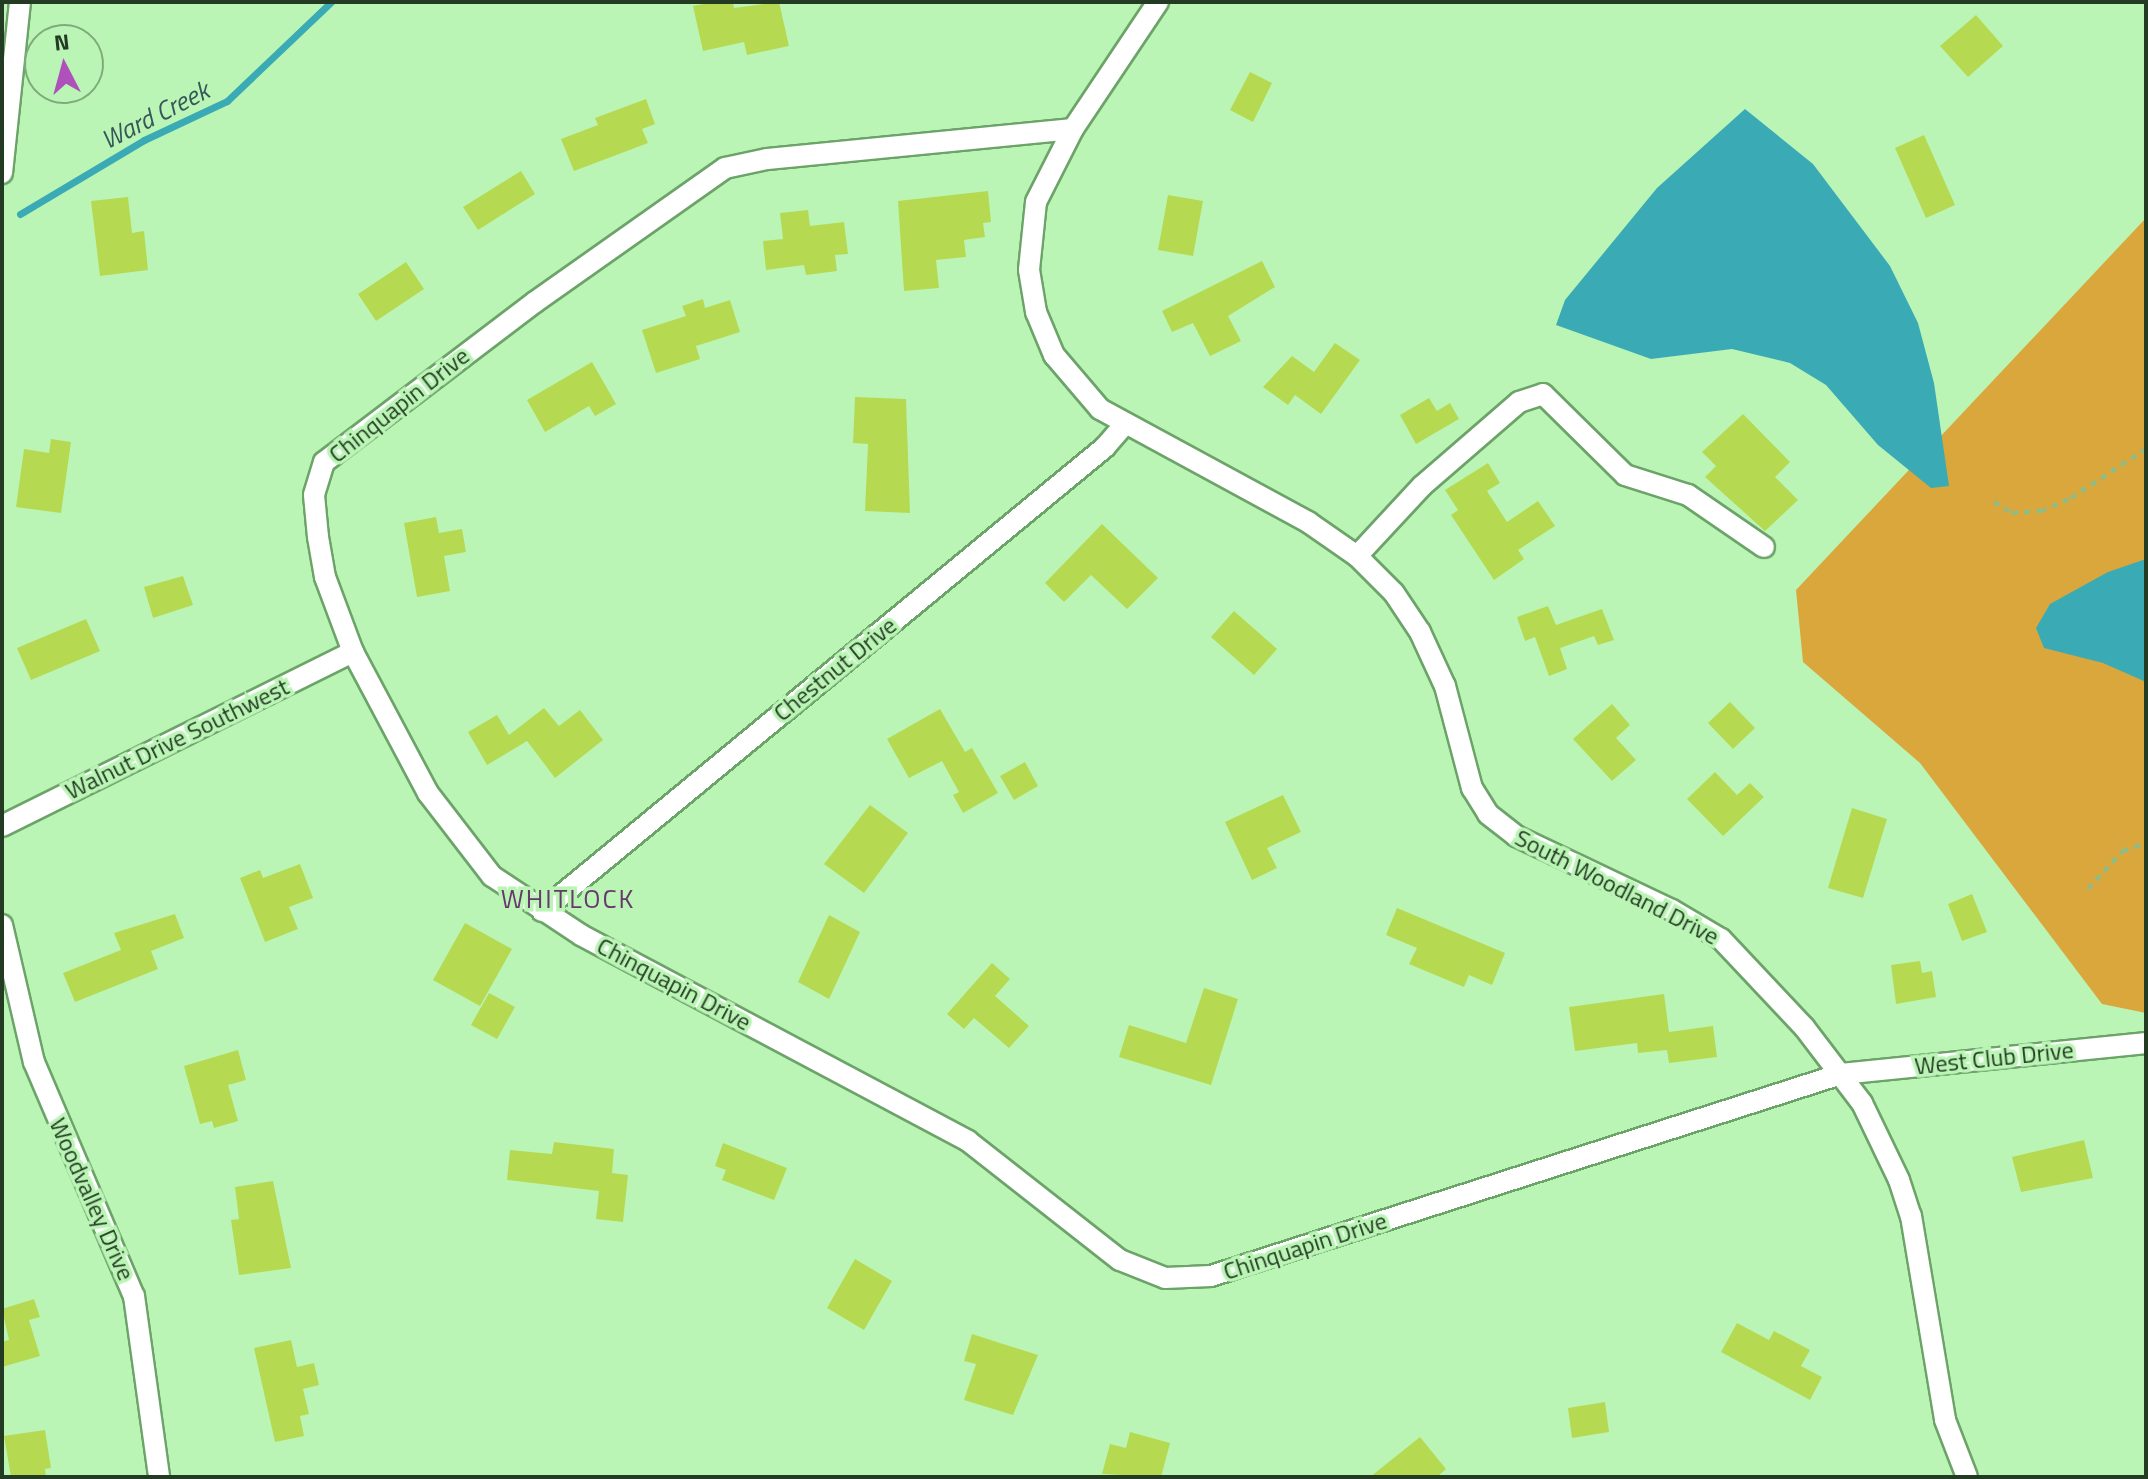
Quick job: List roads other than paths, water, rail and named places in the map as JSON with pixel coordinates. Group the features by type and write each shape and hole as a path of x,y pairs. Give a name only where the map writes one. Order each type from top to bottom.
{"street":[{"path":"2,173 20,2"},
{"name":"South Woodland Drive","path":"1158,2 1073,129 1036,202 1028,249 1031,292 1043,332 1069,377 1125,424 1308,522 1357,556 1394,593 1420,632 1448,695 1472,788 1488,814 1516,836 1672,910 1721,939 1759,975 1841,1074 1883,1144 1911,1216 1945,1420 1967,1477"},
{"name":"Chinquapin Drive","path":"1073,129 745,161 705,178 324,462 314,495 325,577 353,652 414,770 458,838 492,876 542,911 968,1141 1120,1260 1165,1278 1211,1276 1841,1074"},
{"path":"1357,556 1446,465 1519,402 1543,394 1625,475 1688,495 1764,547"},
{"name":"Chestnut Drive","path":"542,911 1105,447 1125,424"},
{"name":"Walnut Drive Southwest","path":"2,826 353,652"},
{"name":"Woodvalley Drive","path":"2,925 34,1062 137,1305 159,1477"},
{"name":"West Club Drive","path":"1841,1074 2146,1043"}],"water":[{"path":"1745,109 1813,164 1890,266 1918,323 1934,383 1949,486 1931,488 1878,445 1826,385 1790,363 1732,349 1651,359 1556,325 1565,300 1657,188"},
{"path":"2146,559 2146,682 2103,663 2044,648 2036,628 2050,604 2108,572"}],"waterway":[{"name":"Ward Creek","path":"20,214 144,140 227,101 331,2"}],"district":[{"name":"WHITLOCK","path":"568,899"}]}
